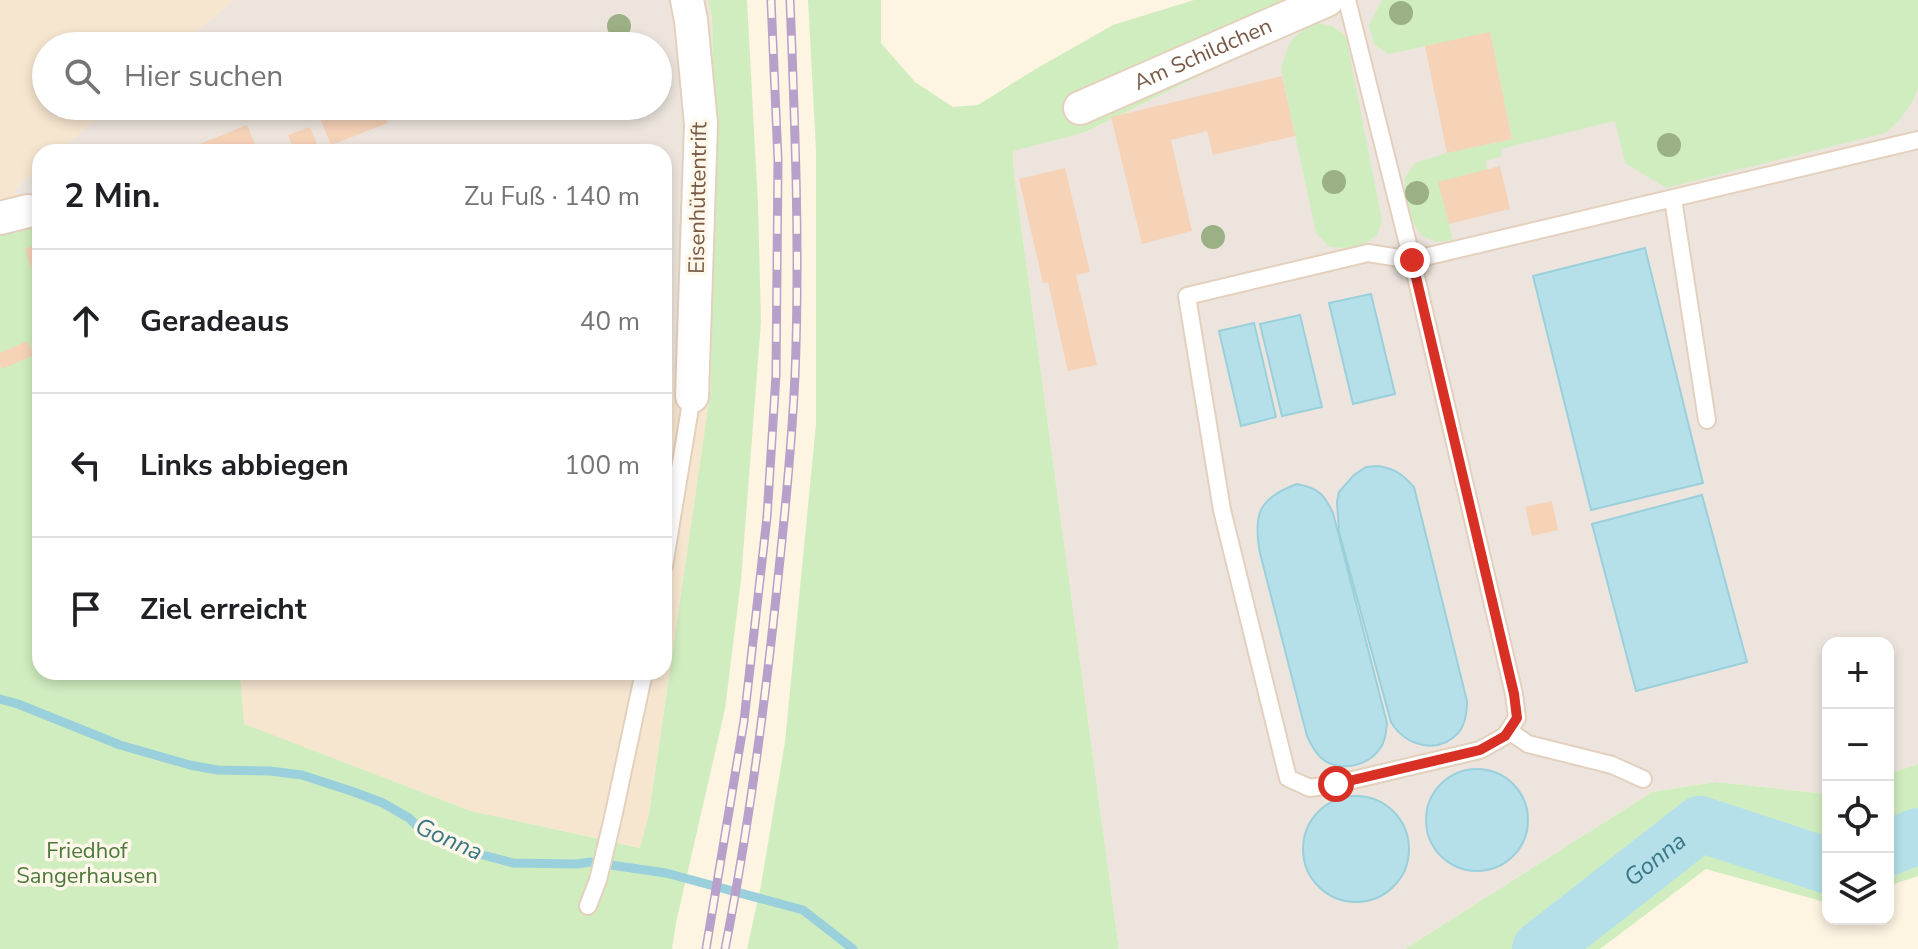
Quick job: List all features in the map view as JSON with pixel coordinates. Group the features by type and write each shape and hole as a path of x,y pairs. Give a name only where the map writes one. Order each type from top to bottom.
{"street":[{"name":"Eisenhüttentrift","path":"687,0 701,124 692,396"},
{"name":"Am Schildchen","path":"1080,108 1327,0"}],"lane":[{"path":"1347,0 1412,260 1514,694 1517,718 1505,736 1480,750 1310,788 1288,778 1222,510 1187,296 1368,253 1412,260 1918,140"},
{"path":"1673,199 1707,420"},
{"path":"672,517 692,396"},
{"path":"588,906 598,880 612,822 642,680"},
{"path":"1509,731 1528,744 1612,765 1643,779"}],"shaded area":[{"path":"0,0 234,0 196,32 32,32 32,120 95,120 67,144 32,144 32,174 15,189 26,223 0,230"},
{"path":"234,0 708,0 712,18 713,80 711,354 672,375 672,144 67,144 95,120 672,120 672,32 196,32"},
{"path":"1355,0 1918,0 1918,764 1894,772 1894,637 1822,637 1822,793 1716,782 1652,792 1405,949 1119,949 1014,173 1013,150 1083,133"},
{"path":"32,174 32,226 26,223 15,189"},
{"path":"711,354 711,387 672,656 672,375"},
{"path":"240,680 668,680 649,814 641,848 471,811 243,724"}],"green space":[{"name":"Friedhof Sangerhausen","path":"708,0 747,0 761,322 741,580 725,709 672,949 0,949 0,230 26,223 32,226 32,680 241,680 244,724 471,811 640,848 649,814 668,680 672,680 672,656 711,387 712,18"},
{"path":"808,0 881,0 881,43 915,82 953,107 978,105 1113,25 1194,0 1355,0 1083,133 1013,151 1119,949 747,949 785,742 816,424 816,150"},
{"path":"1382,0 1918,0 1918,88 1905,113 1886,133 1666,188 1625,163 1615,121 1501,149 1502,156 1486,161 1487,170 1439,182 1453,240 1436,242 1421,235 1413,222 1405,194 1405,177 1415,163 1512,139 1490,33 1388,54 1374,44 1369,25"},
{"path":"1316,23 1332,26 1346,36 1382,221 1377,235 1364,244 1345,248 1330,247 1316,233 1281,69 1292,41"},
{"path":"1918,764 1918,876 1894,884 1894,781 1894,772"},
{"path":"1716,782 1822,793 1822,901 1706,869 1600,949 1405,949 1652,792"}],"water":[{"path":"1645,248 1703,483 1591,510 1533,276"},
{"path":"1371,294 1395,394 1353,404 1329,303"},
{"path":"1300,315 1322,407 1282,416 1260,324"},
{"path":"1254,323 1276,417 1241,426 1219,331"},
{"path":"1378,466 1398,473 1414,487 1467,701 1466,718 1458,733 1450,740 1432,746 1413,742 1391,722 1339,532 1339,492 1366,467"},
{"path":"1297,484 1320,493 1333,513 1387,723 1381,747 1370,758 1356,765 1340,766 1325,761 1316,753 1307,736 1260,553 1257,528 1261,510 1274,495"},
{"path":"1702,495 1747,662 1636,691 1592,524"},
{"path":"1477,769 1497,773 1513,784 1524,800 1528,820 1524,840 1513,856 1497,867 1477,871 1457,867 1441,856 1430,840 1426,820 1430,800 1441,784 1457,773"},
{"path":"1356,796 1376,800 1393,812 1405,829 1409,849 1405,869 1393,886 1376,898 1356,902 1336,898 1319,886 1307,869 1303,849 1307,829 1319,812 1336,800"}],"building":[{"path":"1490,32 1512,139 1447,153 1425,46"},
{"path":"1282,76 1295,136 1213,155 1207,131 1171,140 1192,231 1142,244 1111,117"},
{"path":"321,120 387,120 388,123 334,144 331,144"},
{"path":"247,125 255,144 200,144"},
{"path":"310,127 317,144 292,144 288,135"},
{"path":"1500,166 1510,209 1449,224 1438,182"},
{"path":"1065,168 1090,272 1076,275 1097,365 1068,371 1048,282 1043,283 1019,179"},
{"path":"32,246 32,269 25,249"},
{"path":"27,341 32,356 2,369 0,353"},
{"path":"1552,501 1558,530 1532,536 1525,507"}],"waterway":[{"name":"Gonna","path":"0,699 120,745 190,765 217,770 302,775 383,803 409,818 423,832 479,854 513,863 590,862 666,873 803,910 853,949"},
{"name":"Gonna","path":"1540,949 1700,824 1822,864"},
{"name":"Gonna","path":"1894,846 1918,836"}],"railway":[{"path":"706,949 744,721 767,517 776,375 778,160 771,0"},
{"path":"725,949 763,706 783,532 793,407 797,235 790,0"}],"route":[{"path":"1336,784 1480,750 1505,736 1517,718 1514,694 1412,260"}]}
